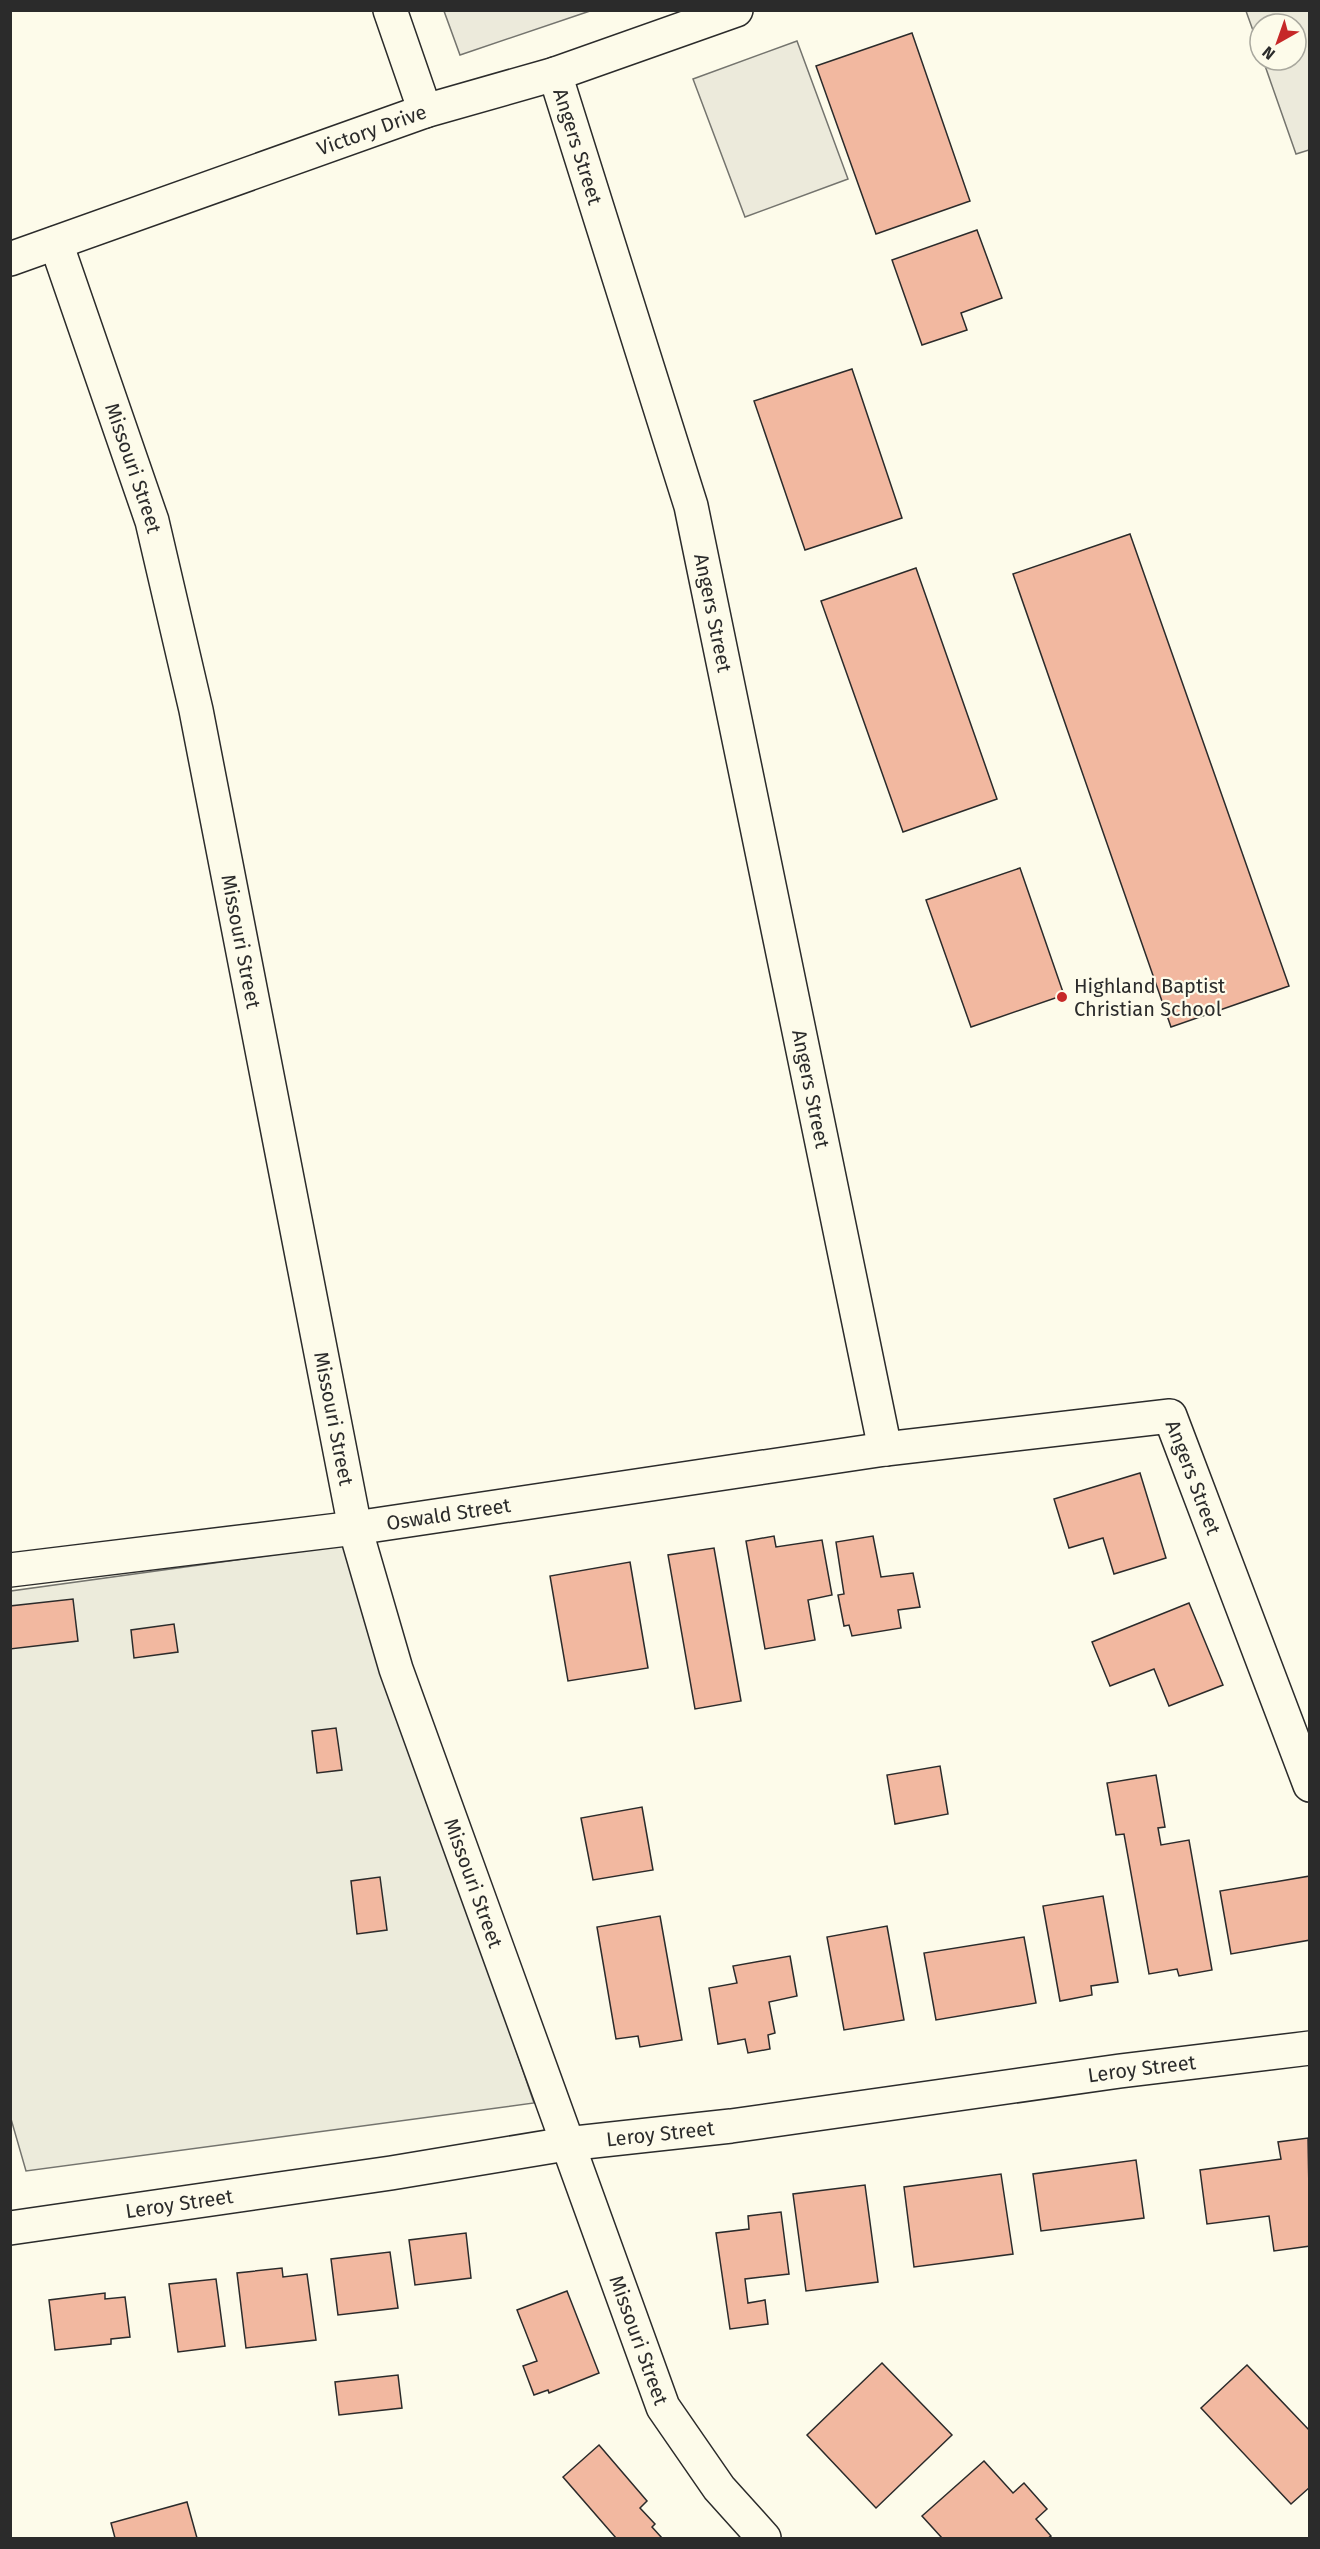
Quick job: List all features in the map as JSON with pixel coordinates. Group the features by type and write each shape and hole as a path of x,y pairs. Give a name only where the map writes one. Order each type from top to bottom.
{"street":[{"path":"390,10 425,111"},
{"name":"Victory Drive","path":"10,259 425,111 555,74 736,10"},
{"name":"Angers Street","path":"555,74 691,506 885,1449 1170,1416 1310,1785"},
{"name":"Missouri Street","path":"56,243 155,532 196,710 355,1528 396,1669 663,2407 719,2488 764,2538"},
{"name":"Oswald Street","path":"10,1570 355,1528 885,1449"},
{"name":"Leroy Street","path":"10,2228 391,2173 566,2144 731,2126 1120,2071 1310,2048"}],"shaded area":[{"path":"444,10 590,11 460,55"},
{"path":"1246,11 1309,11 1309,150 1296,154 1267,72 1308,72 1308,12 1248,12 1248,17"},
{"path":"797,41 848,179 745,217 693,79"},
{"path":"344,1545 534,2103 26,2171 11,2119 11,1591"}],"building":[{"path":"912,33 970,201 876,234 816,66"},
{"path":"977,230 1002,298 961,313 967,330 922,345 892,260"},
{"path":"852,369 902,518 805,550 754,401"},
{"path":"1130,534 1289,986 1171,1027 1013,574"},
{"path":"916,568 997,799 903,832 821,601"},
{"path":"1020,868 1064,995 971,1027 926,900"},
{"path":"1140,1473 1166,1558 1114,1574 1103,1538 1069,1548 1054,1499"},
{"path":"774,1536 776,1547 822,1540 832,1595 808,1600 815,1640 765,1649 746,1541"},
{"path":"873,1536 881,1577 913,1573 920,1607 898,1610 901,1628 852,1636 849,1625 844,1626 838,1595 844,1594 836,1542"},
{"path":"714,1548 741,1701 695,1709 668,1555"},
{"path":"630,1562 648,1668 568,1681 550,1576"},
{"path":"73,1599 78,1641 10,1649 10,1606"},
{"path":"1189,1603 1223,1685 1169,1706 1154,1669 1110,1686 1092,1642"},
{"path":"174,1624 178,1652 134,1658 131,1630"},
{"path":"336,1728 342,1770 317,1773 312,1731"},
{"path":"940,1766 948,1814 895,1824 887,1775"},
{"path":"1156,1775 1165,1827 1158,1828 1161,1845 1189,1840 1212,1970 1179,1976 1177,1969 1149,1974 1124,1834 1116,1835 1107,1783"},
{"path":"642,1807 653,1870 593,1880 581,1818"},
{"path":"1310,1876 1310,1940 1231,1954 1220,1891"},
{"path":"380,1877 387,1930 357,1934 351,1881"},
{"path":"1103,1896 1118,1982 1091,1986 1092,1995 1060,2001 1043,1906"},
{"path":"660,1916 682,2040 640,2047 638,2036 616,2039 597,1927"},
{"path":"887,1926 904,2020 844,2030 827,1937"},
{"path":"1024,1937 1036,2003 936,2020 924,1953"},
{"path":"790,1956 797,1996 769,2002 775,2033 768,2035 770,2049 748,2053 745,2039 718,2044 709,1988 737,1983 733,1966"},
{"path":"1308,2138 1310,2246 1274,2251 1269,2216 1207,2224 1200,2170 1281,2159 1278,2142"},
{"path":"1136,2160 1144,2218 1041,2231 1033,2174"},
{"path":"1001,2174 1013,2254 914,2267 904,2187"},
{"path":"865,2185 878,2282 806,2291 793,2194"},
{"path":"781,2212 789,2274 745,2279 748,2303 765,2300 768,2324 730,2329 716,2233 749,2229 748,2216"},
{"path":"466,2233 471,2278 415,2285 409,2240"},
{"path":"390,2252 398,2308 338,2315 331,2259"},
{"path":"282,2268 283,2277 307,2274 316,2340 246,2348 237,2273"},
{"path":"216,2279 225,2346 178,2352 169,2284"},
{"path":"567,2291 599,2373 549,2393 548,2390 534,2395 523,2366 537,2361 517,2310"},
{"path":"105,2293 105,2299 125,2297 130,2337 111,2339 111,2344 55,2350 49,2300"},
{"path":"882,2363 952,2435 876,2508 807,2435"},
{"path":"1247,2365 1310,2431 1310,2487 1291,2504 1201,2408"},
{"path":"398,2375 402,2408 339,2415 335,2382"},
{"path":"599,2445 647,2501 640,2508 655,2524 652,2527 662,2538 616,2538 563,2477"},
{"path":"984,2461 1013,2493 1024,2483 1047,2509 1036,2519 1051,2536 1048,2538 942,2538 922,2516"},
{"path":"187,2502 197,2538 115,2538 111,2523"}],"place":[{"name":"Highland Baptist Christian School","path":"1062,997"}]}
